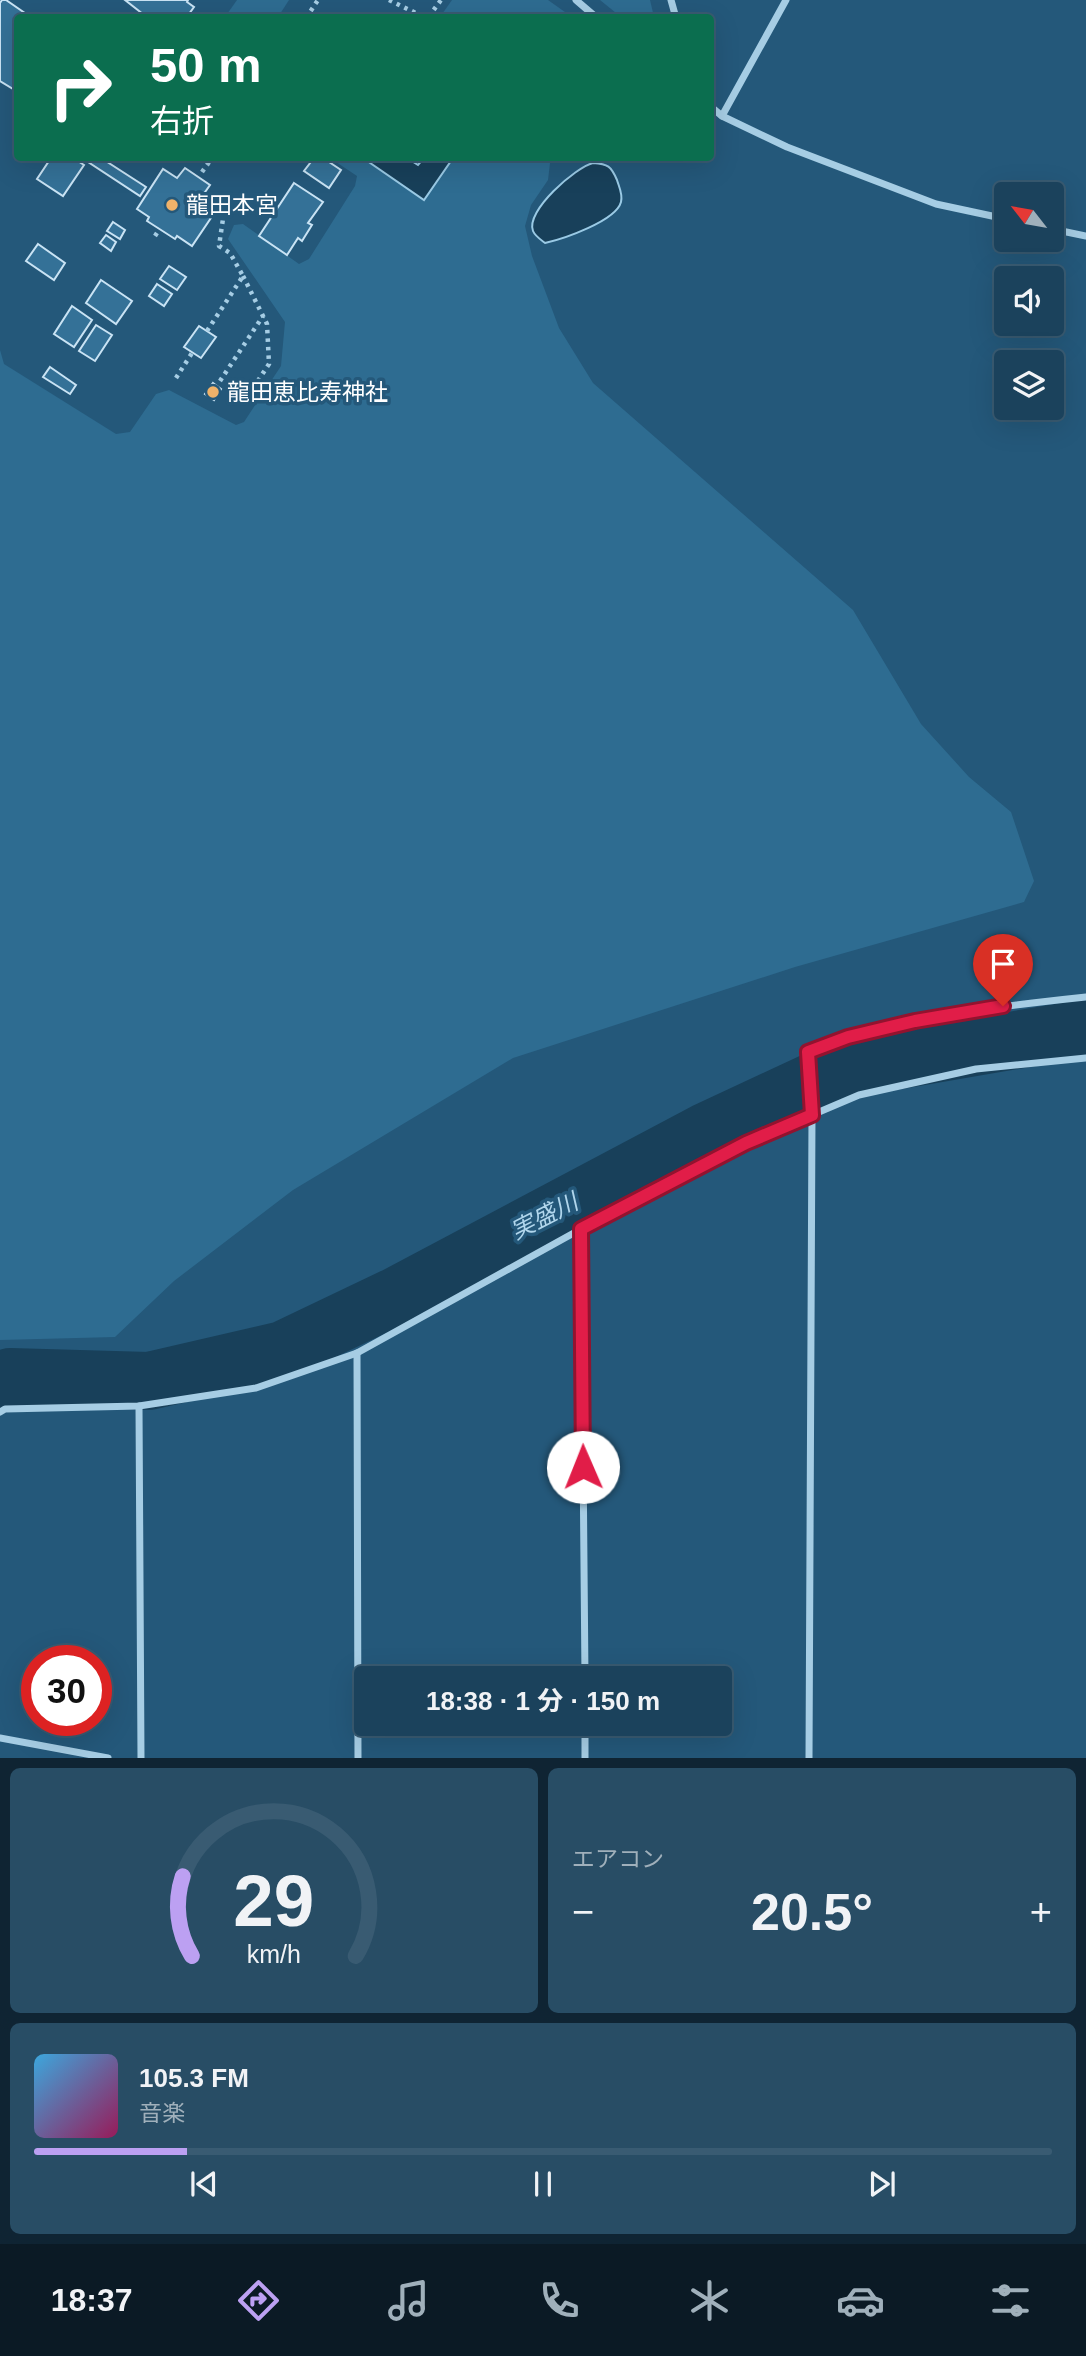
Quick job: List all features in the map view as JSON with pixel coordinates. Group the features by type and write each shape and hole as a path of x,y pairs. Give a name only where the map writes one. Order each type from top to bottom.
{"street":[{"path":"576,0 592,14"},
{"path":"722,116 786,0"},
{"path":"714,109 722,116 787,146 936,204 994,216"},
{"path":"1064,231 1086,236"},
{"path":"809,1758 812,1115 808,1052 848,1037 915,1021 1003,1006 1086,997"},
{"path":"0,1412 5,1409 139,1406 256,1388 356,1353 581,1229 746,1143 859,1096 976,1069 1086,1058"},
{"path":"581,1229 585,1666"},
{"path":"356,1353 358,1758"},
{"path":"139,1406 141,1758"},
{"path":"585,1736 586,1758"},
{"path":"0,1738 108,1758"}],"path":[{"path":"390,0 416,14"},
{"path":"202,172 210,161"},
{"path":"224,212 219,246 227,250 267,324 269,364 244,402"},
{"path":"207,331 243,276"},
{"path":"220,381 263,316"},
{"path":"176,378 192,353"}],"shaded area":[{"path":"237,0 289,0 280,14 227,14"},
{"path":"452,0 548,0 568,14 442,14"},
{"path":"600,0 650,0 653,14 617,14"},
{"path":"334,161 549,161 548,180 531,205 525,226 532,256 559,328 593,383 853,610 921,724 969,777 1011,812 1034,881 1024,902 795,967 513,1058 293,1190 174,1281 115,1337 0,1340 0,350 4,364 116,434 130,432 156,394 169,390 236,425 244,422 281,366 285,322 228,239 234,225 243,224 299,264 309,259 355,186 357,176"},
{"path":"367,161 412,161 418,165 421,161 451,161 424,200"},
{"path":"593,163 608,167 615,175 622,196 617,209 588,228 545,243 533,231 537,212 564,181"}],"building":[{"path":"6,0 26,14 14,14 14,90 0,81 0,3"},
{"path":"125,0 188,0 194,7 189,14 143,14"},
{"path":"49,161 78,161 84,165 63,196 37,179"},
{"path":"87,161 106,161 146,187 140,196"},
{"path":"312,161 328,161 341,170 329,188 304,171"},
{"path":"185,168 210,185 203,195 219,206 192,246 177,236 175,239 147,221 149,217 137,209 163,169 177,178"},
{"path":"294,183 323,202 308,223 312,225 302,241 298,238 287,255 259,236"},
{"path":"113,222 125,230 120,239 107,231"},
{"path":"106,235 116,242 111,251 100,243"},
{"path":"38,244 65,263 54,280 26,261"},
{"path":"169,266 186,277 177,290 160,279"},
{"path":"101,280 132,301 116,324 86,303"},
{"path":"157,284 172,294 164,306 149,296"},
{"path":"72,306 92,320 74,347 54,334"},
{"path":"96,325 112,335 95,361 79,351"},
{"path":"199,326 216,337 201,358 184,347"},
{"path":"50,367 76,385 70,394 43,377"},
{"name":"龍田恵比寿神社","path":"213,383 221,389 214,400 205,394"}],"waterway":[{"name":"実盛川","path":"0,1380 10,1377 149,1381 283,1350 394,1297 705,1132 836,1071 1086,1028"}],"place":[{"name":"龍田本宮","path":"172,205"},
{"name":"龍田恵比寿神社","path":"213,392"}],"route":[{"path":"583,1467 581,1229 746,1143 812,1115 808,1052 848,1037 915,1021 1003,1006"}]}
